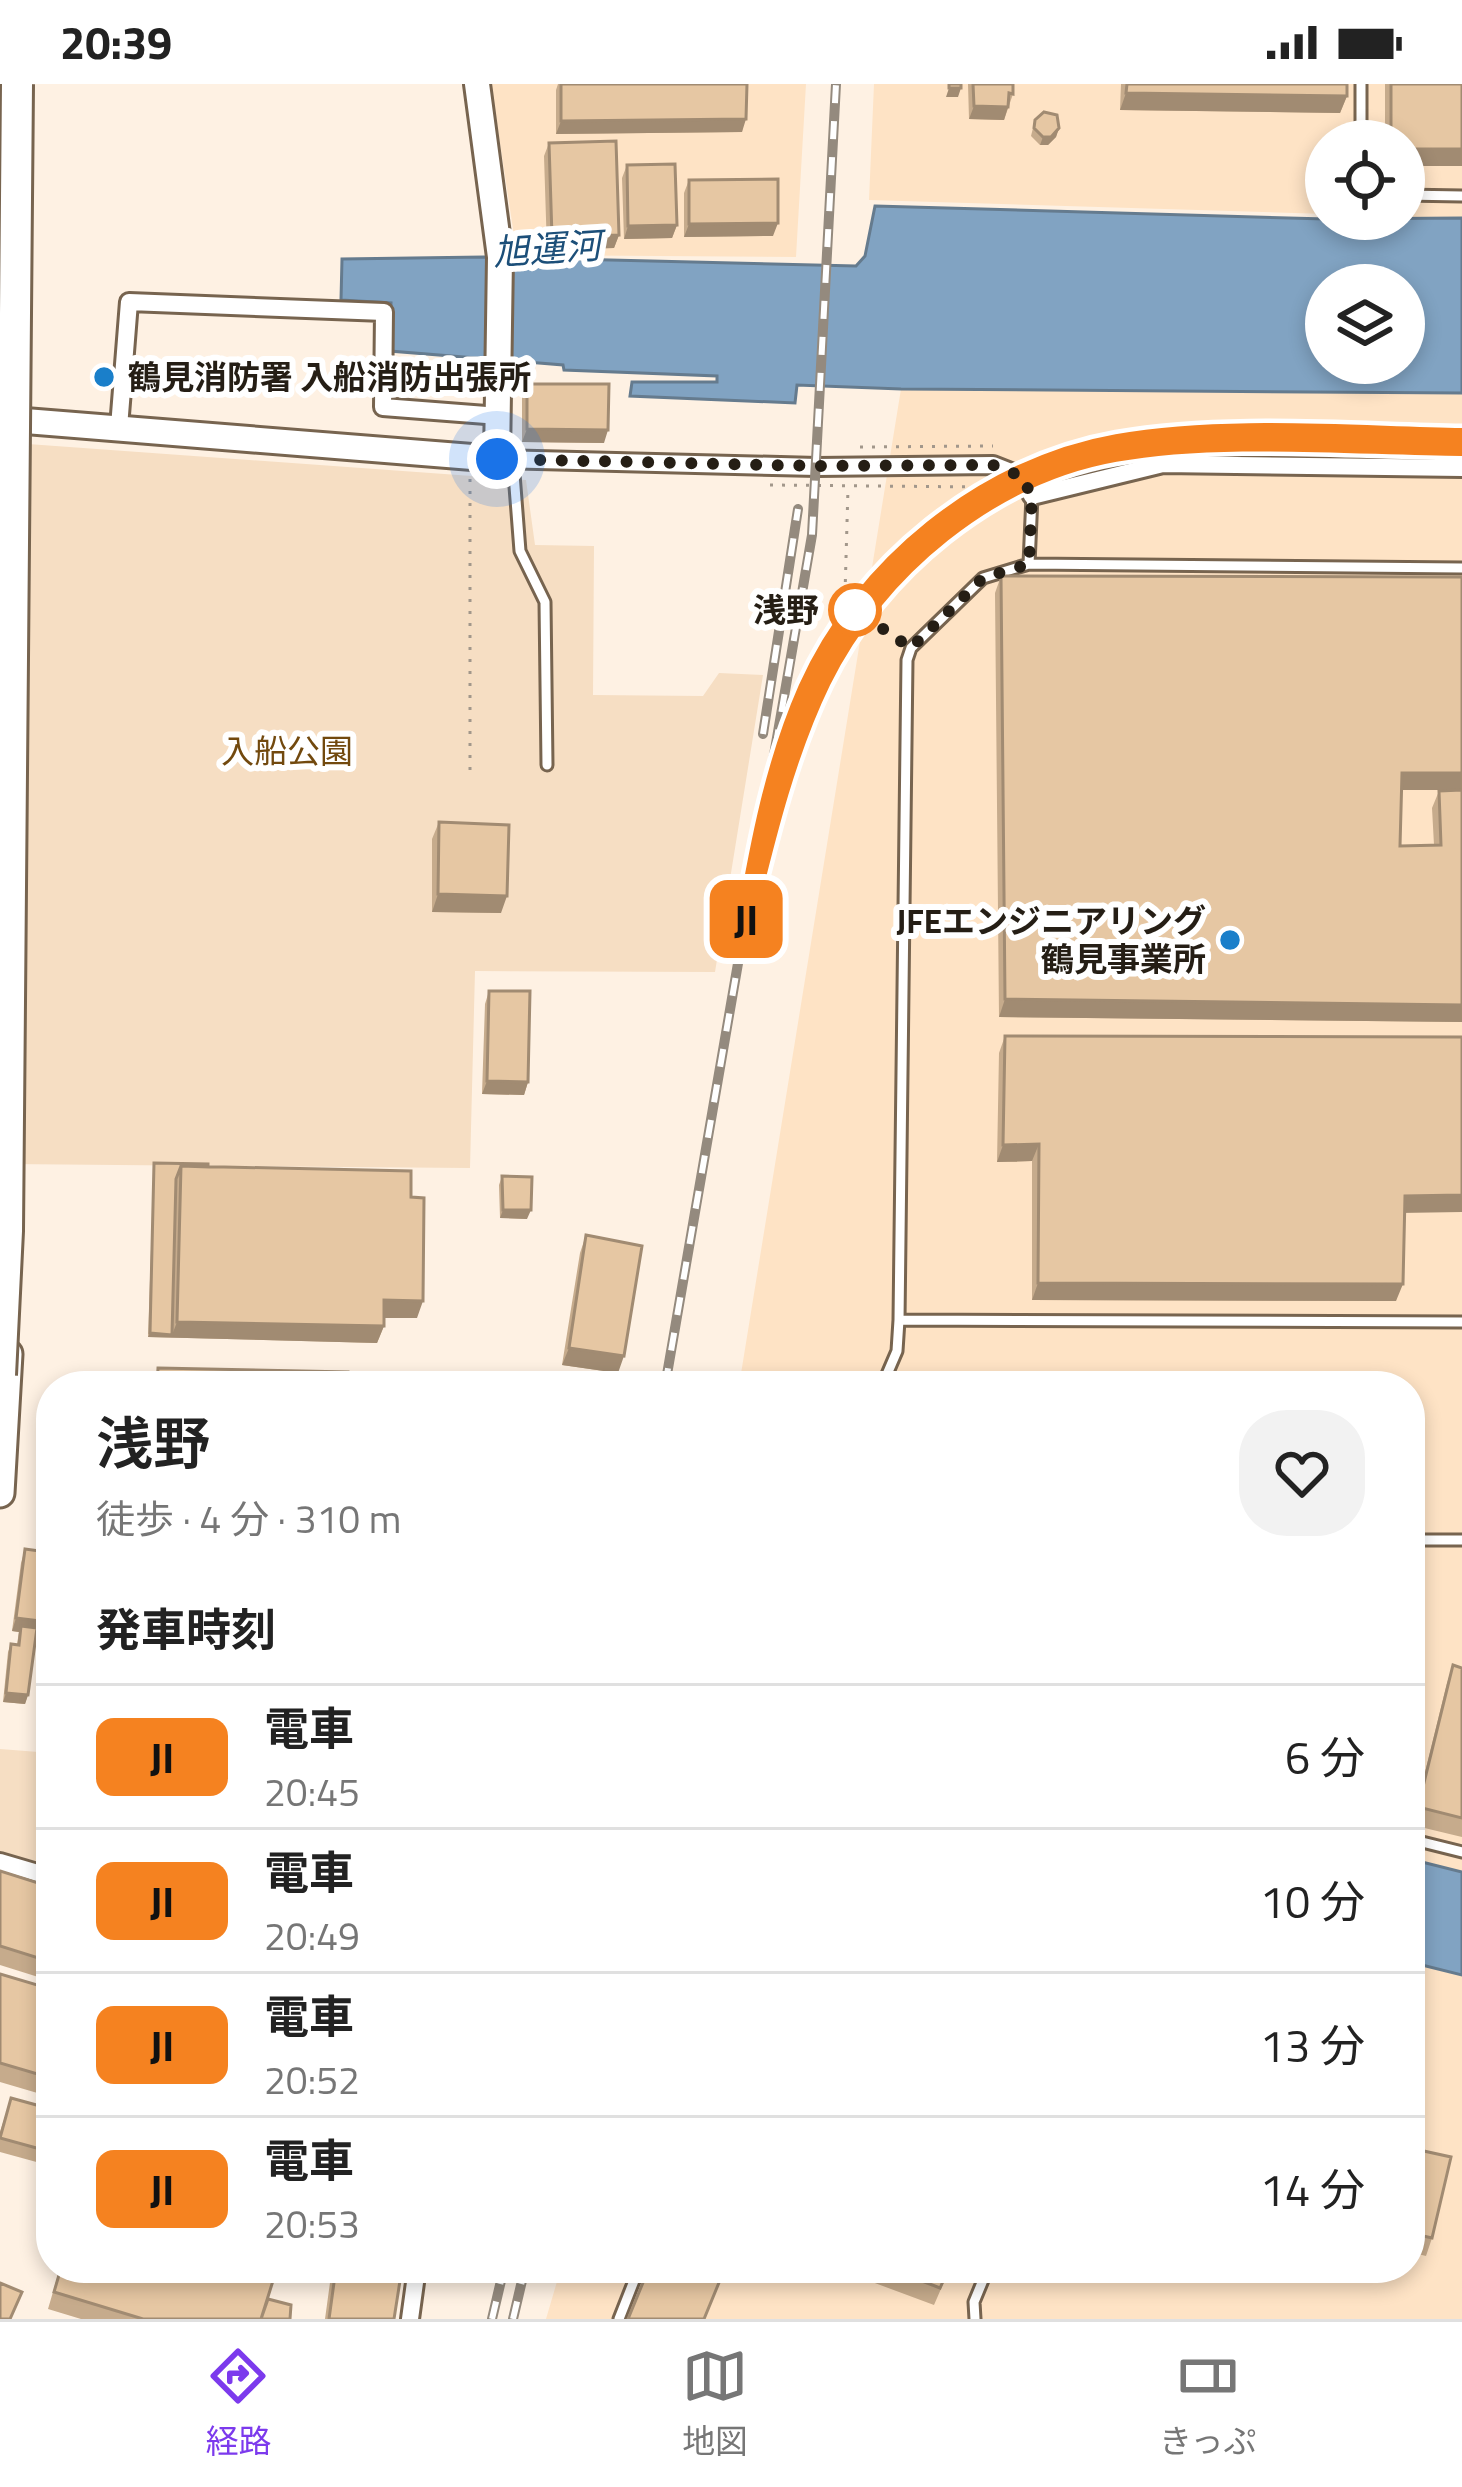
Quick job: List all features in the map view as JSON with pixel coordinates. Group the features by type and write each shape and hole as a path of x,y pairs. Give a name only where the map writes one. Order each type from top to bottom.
{"highway":[{"path":"0,597 17,84"},
{"path":"0,1375 7,1231 8,427"}],"main road":[{"path":"0,1493 12,1163 8,427 2,240 5,84"}],"street":[{"path":"478,84 500,257 499,416 505,460"},
{"path":"119,427 129,302 384,312 383,407 499,416"},
{"path":"8,427 321,436 505,460 993,465 1021,476 1032,496 1163,464 1462,468"},
{"path":"0,1862 36,1873"},
{"path":"410,2319 415,2283"}],"lane":[{"path":"1360,120 1361,84"},
{"path":"1425,196 1462,196"},
{"path":"505,460 520,551 545,602 547,765"},
{"path":"1029,564 1032,496"},
{"path":"888,1371 896,1352 899,1320 907,660 911,648 983,578 1029,564 1462,568"},
{"path":"899,1320 1462,1322"},
{"path":"1425,1540 1462,1540"},
{"path":"1425,1843 1462,1852"},
{"path":"619,2319 633,2283"},
{"path":"975,2319 974,2302 982,2283"}],"path":[{"path":"470,472 470,778"},
{"path":"845,594 848,488"}],"shaded area":[{"path":"491,84 806,84 796,257 517,255"},
{"path":"874,84 1462,84 1462,218 1425,217 1425,120 1305,120 1305,213 869,200"},
{"path":"901,389 1462,393 1462,1872 1425,1863 1425,1371 741,1371"},
{"path":"1425,1966 1462,1975 1462,2319 546,2319 557,2283 1425,2283"}],"green space":[{"name":"入船公園","path":"14,443 526,480 535,545 594,546 593,695 703,696 719,673 763,675 715,972 475,971 470,1168 7,1164"},
{"path":"0,1749 36,1752 36,1861 0,1852"}],"water":[{"path":"875,206 1305,218 1305,240 1425,240 1425,218 1462,218 1462,393 797,385 795,403 630,396 632,382 717,382 717,376 564,370 563,365 390,351 391,303 341,300 342,259 484,257 856,266 865,256"},
{"path":"1425,1863 1462,1872 1462,1975 1425,1966"}],"building":[{"path":"561,84 747,84 746,119 561,121"},
{"path":"973,84 1013,84 1008,107 974,106"},
{"path":"1127,84 1347,84 1347,96 1126,93"},
{"path":"1391,84 1462,84 1462,149 1425,149 1425,120 1391,120"},
{"path":"1044,112 1057,115 1059,128 1051,137 1043,137 1034,128"},
{"path":"616,141 619,235 552,237 549,143"},
{"path":"675,164 677,225 628,226 627,165"},
{"path":"778,179 778,223 689,224 689,180"},
{"path":"527,384 609,384 608,430 527,429"},
{"path":"1001,576 1462,577 1462,773 1402,773 1400,846 1441,845 1439,791 1462,790 1462,1005 1005,999"},
{"path":"439,822 509,825 507,896 438,894"},
{"path":"489,991 530,991 528,1082 487,1081"},
{"path":"1005,1036 1462,1037 1462,1195 1405,1196 1403,1284 1038,1283 1039,1144 1003,1145"},
{"path":"154,1163 208,1164 181,1166 176,1179 172,1335 150,1333"},
{"path":"181,1166 411,1171 411,1197 424,1198 423,1301 384,1300 384,1326 177,1322"},
{"path":"502,1176 532,1177 531,1210 503,1210"},
{"path":"586,1235 642,1246 624,1356 569,1348"},
{"path":"158,1368 300,1371 158,1371"},
{"path":"25,1549 36,1550 36,1620 16,1618"},
{"path":"21,1626 36,1628 28,1695 6,1693 11,1644 19,1645"},
{"path":"1453,1665 1462,1668 1462,1818 1425,1809 1425,1779"},
{"path":"0,1871 36,1882 36,1957 0,1946"},
{"path":"0,1974 36,1985 36,2074 0,2063"},
{"path":"11,2098 36,2105 36,2148 0,2138"},
{"path":"1425,2151 1451,2157 1432,2238 1425,2236"},
{"path":"0,2283 22,2292 10,2319 0,2319"},
{"path":"57,2283 272,2283 261,2319 143,2319 54,2292"},
{"path":"334,2283 400,2283 394,2319 329,2319"},
{"path":"643,2283 719,2283 704,2319 628,2319"},
{"path":"268,2299 291,2305 290,2319 261,2319"}],"railway":[{"path":"668,1371 812,535 836,84"},
{"path":"791,732 819,666 873,588 951,516 1016,478 1085,453 1157,439 1231,433 1462,437"},
{"path":"763,734 798,509"},
{"path":"492,2319 500,2283"},
{"path":"513,2319 521,2283"}],"train":[{"name":"JI","path":"1462,437 1163,436 1062,458 959,509 870,591 809,685 763,823 745,925 800,734 821,682 898,574 976,509 1043,474 1111,453 1150,448 1205,444 1462,447"}],"place":[{"name":"鶴見消防署 入船消防出張所","path":"104,377"},
{"name":"浅野","path":"855,610"},
{"name":"JFEエンジニアリング 鶴見事業所","path":"1230,940"}],"route":[{"path":"497,459 993,465 1021,476 1032,496 1029,564 983,578 911,648 855,610"}],"water label":[{"name":"旭運河","path":"547,248"}]}
